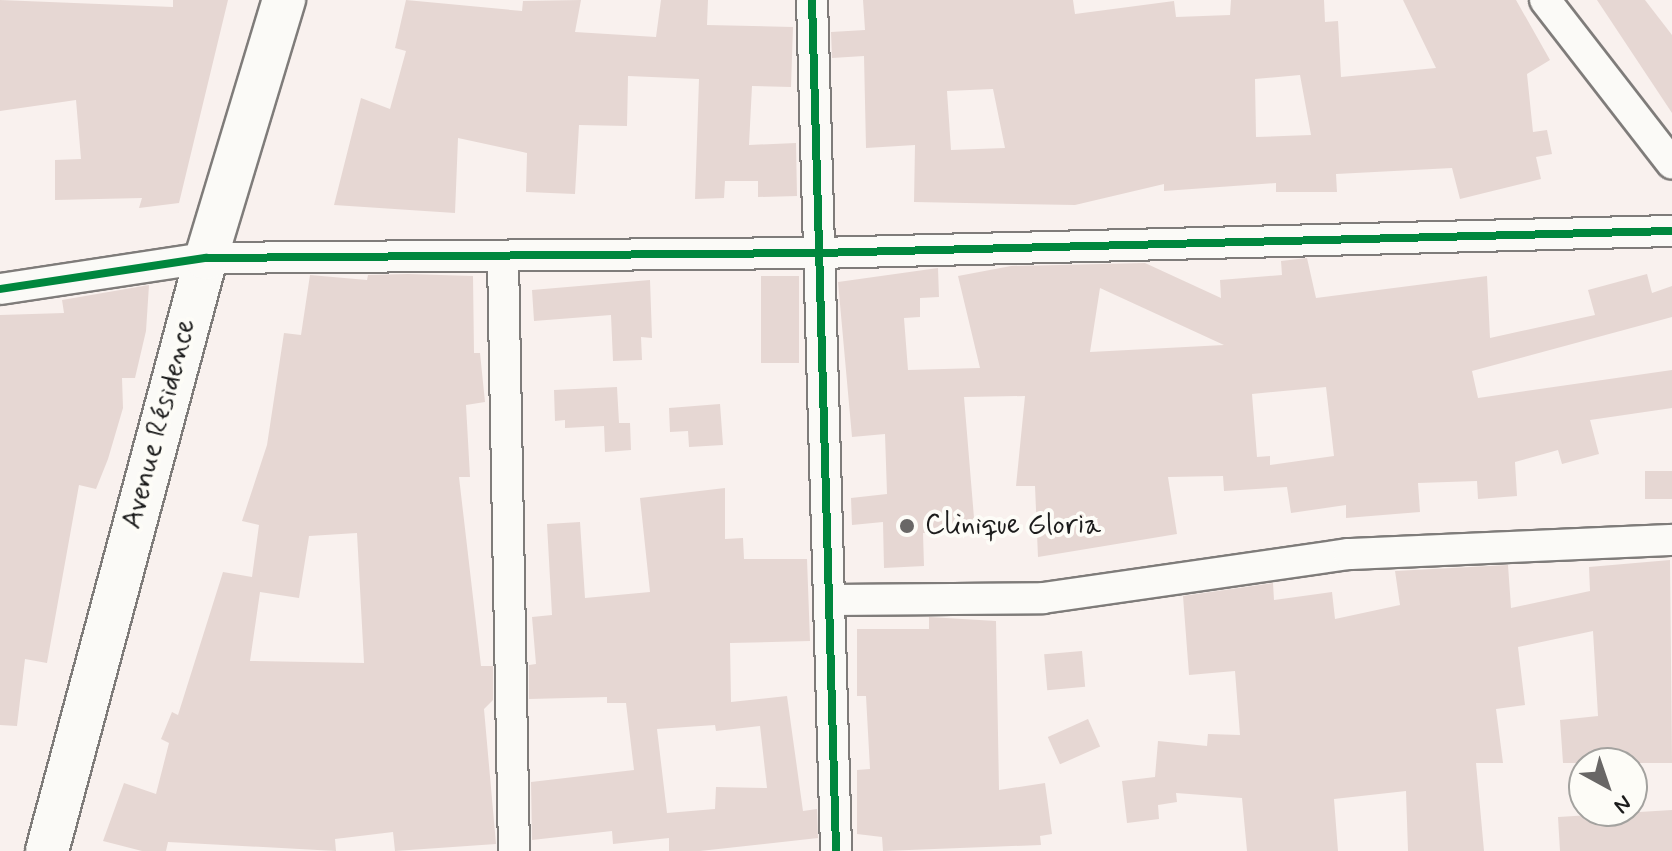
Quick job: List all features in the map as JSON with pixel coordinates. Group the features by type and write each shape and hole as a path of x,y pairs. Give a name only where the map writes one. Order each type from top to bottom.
{"main road":[{"name":"Avenue Résidence","path":"47,851 206,258 284,0"}],"street":[{"path":"812,0 833,600 836,851"},
{"path":"1545,0 1672,164"},
{"path":"0,289 206,258 503,258 819,253 1672,231"},
{"path":"503,258 514,851"},
{"path":"833,600 1043,598 1349,554 1672,540"}],"building":[{"path":"0,0 173,7 173,0 228,0 179,203 139,208 142,198 55,200 55,160 81,159 76,100 0,111"},
{"path":"406,0 522,11 523,1 581,0 575,32 656,37 661,0 708,0 707,25 793,27 791,87 752,86 749,145 796,143 797,196 758,197 758,181 725,181 724,198 695,199 699,79 628,76 627,126 579,125 575,194 526,192 527,153 458,138 455,213 334,205 361,98 390,109 406,51 395,48"},
{"path":"863,0 1073,0 1075,14 1174,1 1176,17 1230,15 1231,0 1324,0 1325,22 1338,21 1341,77 1436,68 1403,0 1516,0 1550,60 1527,74 1533,132 1547,130 1552,154 1536,157 1541,179 1460,199 1452,168 1336,174 1337,192 1276,192 1276,183 1164,191 1164,184 1075,205 914,202 915,145 866,148 864,56 832,58 831,32 865,30","holes":["1300,75 1311,135 1256,137 1255,79","993,89 1005,148 951,150 947,91"]},
{"path":"1597,0 1645,0 1672,35 1672,113"},
{"path":"1307,258 1316,298 1487,276 1490,338 1595,315 1588,290 1647,274 1652,293 1672,286 1672,317 1472,371 1478,398 1672,370 1672,408 1590,420 1599,454 1562,464 1558,450 1515,462 1517,496 1478,499 1477,481 1418,483 1420,512 1346,518 1346,505 1291,513 1287,487 1224,491 1223,476 1168,477 1177,534 1038,557 1035,486 1016,486 1025,396 964,397 975,530 923,533 924,566 884,568 883,522 852,525 851,498 887,494 885,434 852,437 838,282 938,268 939,297 920,298 920,317 904,318 908,370 980,368 958,276 1011,266 1145,263 1221,298 1220,280 1282,275 1281,261","holes":["1100,288 1224,345 1090,352","1326,387 1334,456 1270,465 1270,456 1257,457 1252,394"]},
{"path":"310,275 367,280 368,275 473,276 474,353 480,353 485,402 466,405 470,477 459,477 481,666 493,666 493,700 484,709 496,844 395,851 393,832 335,839 336,851 168,842 166,851 142,851 103,841 124,783 156,794 169,743 161,739 172,712 178,715 223,572 252,577 259,525 242,521 267,445 284,333 301,335","holes":["357,533 364,663 250,661 260,592 299,598 309,536"]},
{"path":"761,276 799,276 799,363 761,363"},
{"path":"650,280 652,338 641,337 642,360 613,361 611,315 534,321 532,290"},
{"path":"149,285 146,331 135,378 122,378 123,408 108,459 96,489 79,485 47,663 25,659 17,726 0,725 0,315 64,313 62,300"},
{"path":"617,387 619,423 630,423 631,450 605,452 604,426 565,428 565,420 555,421 554,390"},
{"path":"720,404 723,445 689,447 688,431 670,432 669,408"},
{"path":"1645,471 1672,471 1672,499 1645,499"},
{"path":"725,488 725,539 743,538 744,559 807,559 810,641 730,643 731,702 787,696 803,811 817,809 818,838 700,851 669,851 669,838 613,844 612,831 532,840 531,782 634,770 626,703 607,703 607,697 529,699 529,665 536,664 532,617 552,615 547,524 580,522 585,598 650,592 640,498","holes":["715,725 716,731 760,726 767,788 716,787 715,809 667,813 657,729"]},
{"path":"1670,560 1672,763 1648,763 1648,747 1568,747 1568,763 1563,763 1560,720 1598,716 1593,631 1518,647 1525,705 1496,709 1503,763 1476,763 1484,851 1408,851 1406,791 1334,799 1338,851 1247,851 1242,798 1176,793 1177,802 1158,805 1159,819 1127,823 1122,781 1155,777 1158,741 1207,746 1208,734 1240,735 1235,671 1189,675 1183,596 1273,583 1274,600 1332,592 1335,619 1400,605 1395,571 1508,565 1511,608 1590,591 1589,567"},
{"path":"929,617 996,621 999,790 1045,783 1052,834 1040,836 1041,845 883,851 882,837 857,834 857,770 870,769 866,696 857,696 857,629 929,629"},
{"path":"1082,651 1085,687 1047,690 1044,654"},
{"path":"1088,719 1100,746 1060,764 1048,737"},
{"path":"1672,810 1672,851 1560,851 1558,817 1568,816 1568,827 1648,827 1648,811"}],"cycle path":[{"path":"812,0 836,851"},
{"path":"0,289 206,258 819,253 1672,231"}],"place":[{"name":"Clinique Gloria","path":"907,526"}]}
